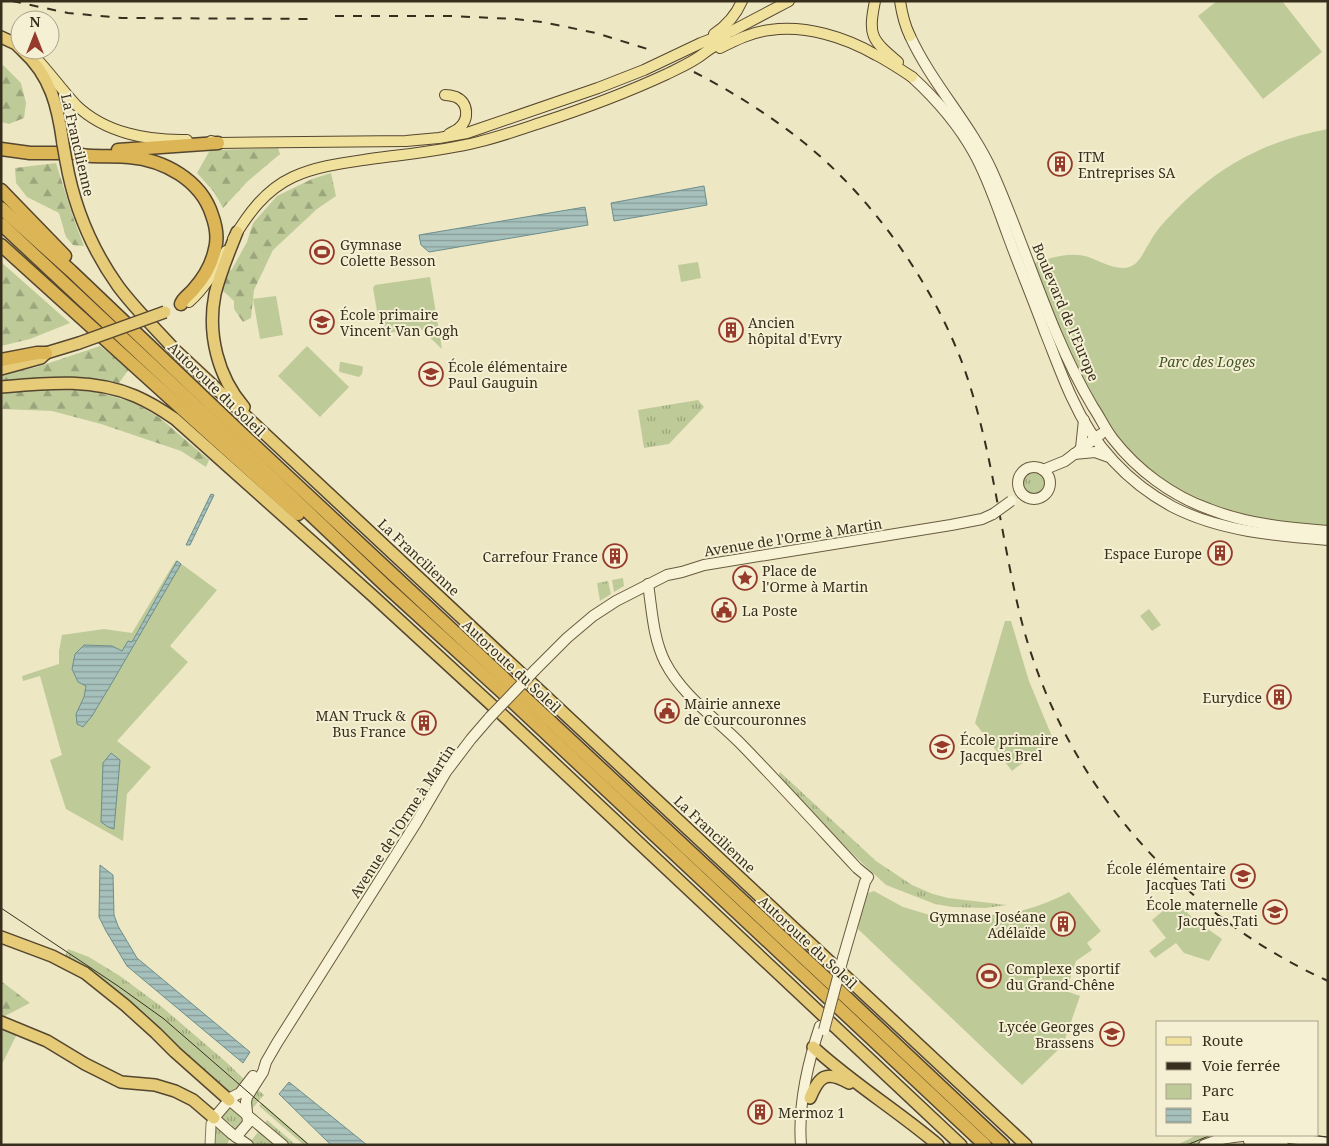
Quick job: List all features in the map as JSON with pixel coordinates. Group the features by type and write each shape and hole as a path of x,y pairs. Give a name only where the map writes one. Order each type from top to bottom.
{"highway":[{"name":"La Francilienne","path":"32,60 50,88 60,122 63,144 71,157 71,187 81,219 98,256 120,288 174,349 1026,1145"},
{"path":"1,149 71,157 218,143"},
{"path":"1,360 46,353 79,343 182,304 183,300 195,288 215,252 216,227 206,200 194,185 177,172 157,163 129,157 71,157"},
{"path":"1,190 72,264 71,271"},
{"name":"Autoroute du Soleil","path":"1,208 71,271 239,431 1003,1145"},
{"name":"Autoroute du Soleil","path":"1,224 224,432 386,587 501,690 985,1145"},
{"path":"237,232 215,295 212,319 214,345 221,370 233,393 246,410 278,440 282,449"},
{"path":"1,246 367,576 386,587"},
{"path":"1,369 41,358 46,353"},
{"path":"1,386 50,383 96,385 122,391 146,401 175,419 366,589 961,1145"},
{"path":"1,937 52,956 85,973 125,1005 229,1100"},
{"path":"1,1022 46,1041 121,1082 155,1085 175,1091 194,1100 214,1118"},
{"path":"815,1049 938,1145"},
{"path":"810,1098 818,1081 826,1076 832,1076 844,1079 885,1103"}],"main road":[{"path":"700,44 724,27 742,1"},
{"path":"38,60 77,105 104,124 116,130 134,135 180,140 204,139 218,143 406,141 467,133 598,88 732,31 789,1"},
{"path":"182,304 189,302 208,282 250,211 266,195 300,174 325,166 479,142 606,100 668,73 703,54 710,48 788,9 800,1"},
{"path":"876,1 871,24 873,37 912,77"},
{"path":"900,1 905,27 910,36"},
{"path":"907,1 910,36"},
{"path":"703,54 713,52 738,39 755,33 771,29 795,29 813,31 860,46 912,77"},
{"name":"Boulevard de l'Europe","path":"910,36 926,68 963,120 987,161 1064,349 1079,382 1113,439 1138,466 1155,480 1208,509 1249,521 1283,527 1328,531"},
{"name":"Boulevard de l'Europe","path":"912,77 931,94 975,154 990,186 1072,399 1096,438 1120,469 1147,490 1174,507 1225,526 1328,540"},
{"path":"439,138 460,127 466,118 466,110 463,103 456,97 445,95"},
{"path":"1084,420 1073,454 1050,482 1048,490 1044,495 1035,499 1023,493 1019,479 1024,471 1034,468 1043,470 1073,454 1107,429"},
{"path":"1073,454 1095,452 1110,457"},
{"path":"1043,470 1050,482"},
{"name":"Avenue de l'Orme à Martin","path":"248,1116 247,1097 263,1072 266,1062 446,772 490,717 567,638 593,616 616,601 667,575 704,565 982,519 993,514 1023,493"},
{"path":"648,584 659,648 672,674 682,687 740,743 866,875 822,1028 808,1067 800,1127 802,1145"},
{"path":"802,1145 814,1070 815,1049"},
{"name":"Avenue de l'Orme à Martin","path":"214,1118 229,1100 240,1093 258,1068 266,1062"},
{"path":"229,1100 283,1145"},
{"path":"233,1141 248,1123 248,1116"},
{"path":"214,1118 233,1141 248,1145"},
{"path":"1204,1145 1226,1138 1241,1136"},
{"path":"1271,1136 1328,1143"},
{"path":"1223,1145 1248,1141 1283,1145"}],"street":[{"path":"210,1145 211,1124 214,1118"}],"green space":[{"path":"1217,1 1282,1 1322,52 1263,99 1198,16"},
{"path":"1,64 21,83 26,103 24,118 9,124 1,122"},
{"name":"Parc des Loges","path":"1328,129 1328,531 1208,509 1138,466 1079,382 1029,265 1057,257 1078,255 1110,266 1129,267 1140,259 1154,235 1168,218 1188,198 1224,170 1242,158 1262,149 1305,134"},
{"path":"278,148 280,154 247,182 223,208 214,192 197,173 210,150"},
{"path":"56,163 84,246 73,245 66,237 59,213 27,197 16,183 15,168"},
{"path":"331,173 336,196 317,209 273,250 254,290 251,318 243,322 234,309 234,301 222,290 225,275 232,269 247,242 253,223 277,196 312,179"},
{"path":"1,262 70,323 30,339 1,346"},
{"path":"698,262 701,278 681,282 678,265"},
{"path":"430,277 442,349 420,328 381,334 373,288 375,285"},
{"path":"276,296 283,335 260,339 253,299"},
{"path":"100,346 129,369 119,383 85,377 1,382 1,375 37,367"},
{"path":"307,346 349,387 320,417 278,376"},
{"path":"340,362 363,367 362,374 359,377 340,372"},
{"path":"63,389 96,392 133,402 160,418 209,460 206,467 181,451 101,424 52,411 1,409 1,391"},
{"path":"698,400 704,407 669,444 644,448 638,410"},
{"path":"1034,471 1042,475 1046,483 1042,491 1034,495 1026,491 1022,483 1026,475"},
{"path":"176,560 217,590 170,646 188,662 117,741 151,767 127,794 123,841 66,809 50,760 62,755 40,676 23,681 22,676 59,664 62,635 104,629 132,633"},
{"path":"623,578 624,586 614,592 612,580"},
{"path":"608,581 611,594 600,601 597,583"},
{"path":"1149,609 1161,625 1152,631 1140,616"},
{"path":"1005,621 1011,621 1029,681 1053,739 1012,771 975,723"},
{"path":"780,772 876,861 912,885 948,898 1007,905 985,908 952,907 935,904 886,885 807,808 780,778"},
{"name":"Complexe sportif du Grand-Chêne","path":"874,891 903,907 943,919 953,917 982,918 1013,913 1042,904 1069,892 1101,931 1087,943 1092,950 1076,961 1066,991 1080,996 1063,1045 1022,1085 858,929 864,897"},
{"path":"1175,901 1195,920 1222,939 1209,961 1184,953 1176,943 1155,958 1149,951 1166,938 1152,920"},
{"path":"68,949 89,957 120,976 162,1007 245,1080 240,1087 234,1092 228,1093 64,958"},
{"path":"1,981 30,1003 1,1018"},
{"path":"1,1028 17,1034 1,1066"},
{"path":"256,1088 264,1095 250,1111 250,1096"},
{"path":"262,1103 310,1145 304,1145 259,1106"},
{"path":"229,1107 242,1117 244,1121 237,1129 231,1127 232,1125 221,1117"},
{"path":"267,1120 296,1145 288,1145 264,1124"},
{"path":"214,1126 230,1139 226,1145 214,1145"},
{"path":"259,1131 275,1145 254,1145 250,1142"},
{"path":"1195,1136 1223,1136 1197,1145 1177,1145"}],"water":[{"path":"704,186 707,205 614,221 611,203"},
{"path":"585,207 588,225 429,252 421,245 419,235"},
{"path":"211,494 214,495 190,545 186,545"},
{"path":"177,561 181,564 92,716 83,727 77,724 76,714 84,697 86,686 78,682 72,669 75,654 84,645 112,646 122,651 128,641 132,642"},
{"path":"111,753 120,760 114,829 101,822 103,763"},
{"path":"100,865 113,875 114,915 118,926 137,958 250,1052 243,1063 127,966 99,917"},
{"path":"289,1082 367,1145 331,1145 279,1094"}],"tram line":[{"path":"1,908 164,1019 309,1145"},
{"path":"1187,1145 1209,1136"},
{"path":"1319,1136 1328,1137"}],"railway":[{"path":"12,1 68,13 122,18 314,19"},
{"path":"335,16 451,16 515,19 542,22 596,33 654,51"},
{"path":"694,72 763,112 802,141 827,163 875,214 917,272 950,334 973,396 989,458 1020,615 1038,674 1064,731 1095,784 1132,833 1174,878 1221,917 1273,952 1328,981"}],"place":[{"name":"ITM Entreprises SA","path":"1060,164"},
{"name":"Gymnase Colette Besson","path":"322,252"},
{"name":"École primaire Vincent Van Gogh","path":"322,322"},
{"name":"Ancien hôpital d'Evry","path":"731,330"},
{"name":"École élémentaire Paul Gauguin","path":"431,374"},
{"name":"Espace Europe","path":"1220,553"},
{"name":"Carrefour France","path":"615,556"},
{"name":"Place de l'Orme à Martin","path":"745,578"},
{"name":"La Poste","path":"724,610"},
{"name":"Eurydice","path":"1279,697"},
{"name":"Mairie annexe de Courcouronnes","path":"667,711"},
{"name":"MAN Truck & Bus France","path":"424,723"},
{"name":"École primaire Jacques Brel","path":"942,747"},
{"name":"École élémentaire Jacques Tati","path":"1243,876"},
{"name":"École maternelle Jacques Tati","path":"1275,912"},
{"name":"Gymnase Joséane Adélaïde","path":"1063,924"},
{"name":"Complexe sportif du Grand-Chêne","path":"989,976"},
{"name":"Lycée Georges Brassens","path":"1112,1034"},
{"name":"Mermoz 1","path":"760,1112"}]}
